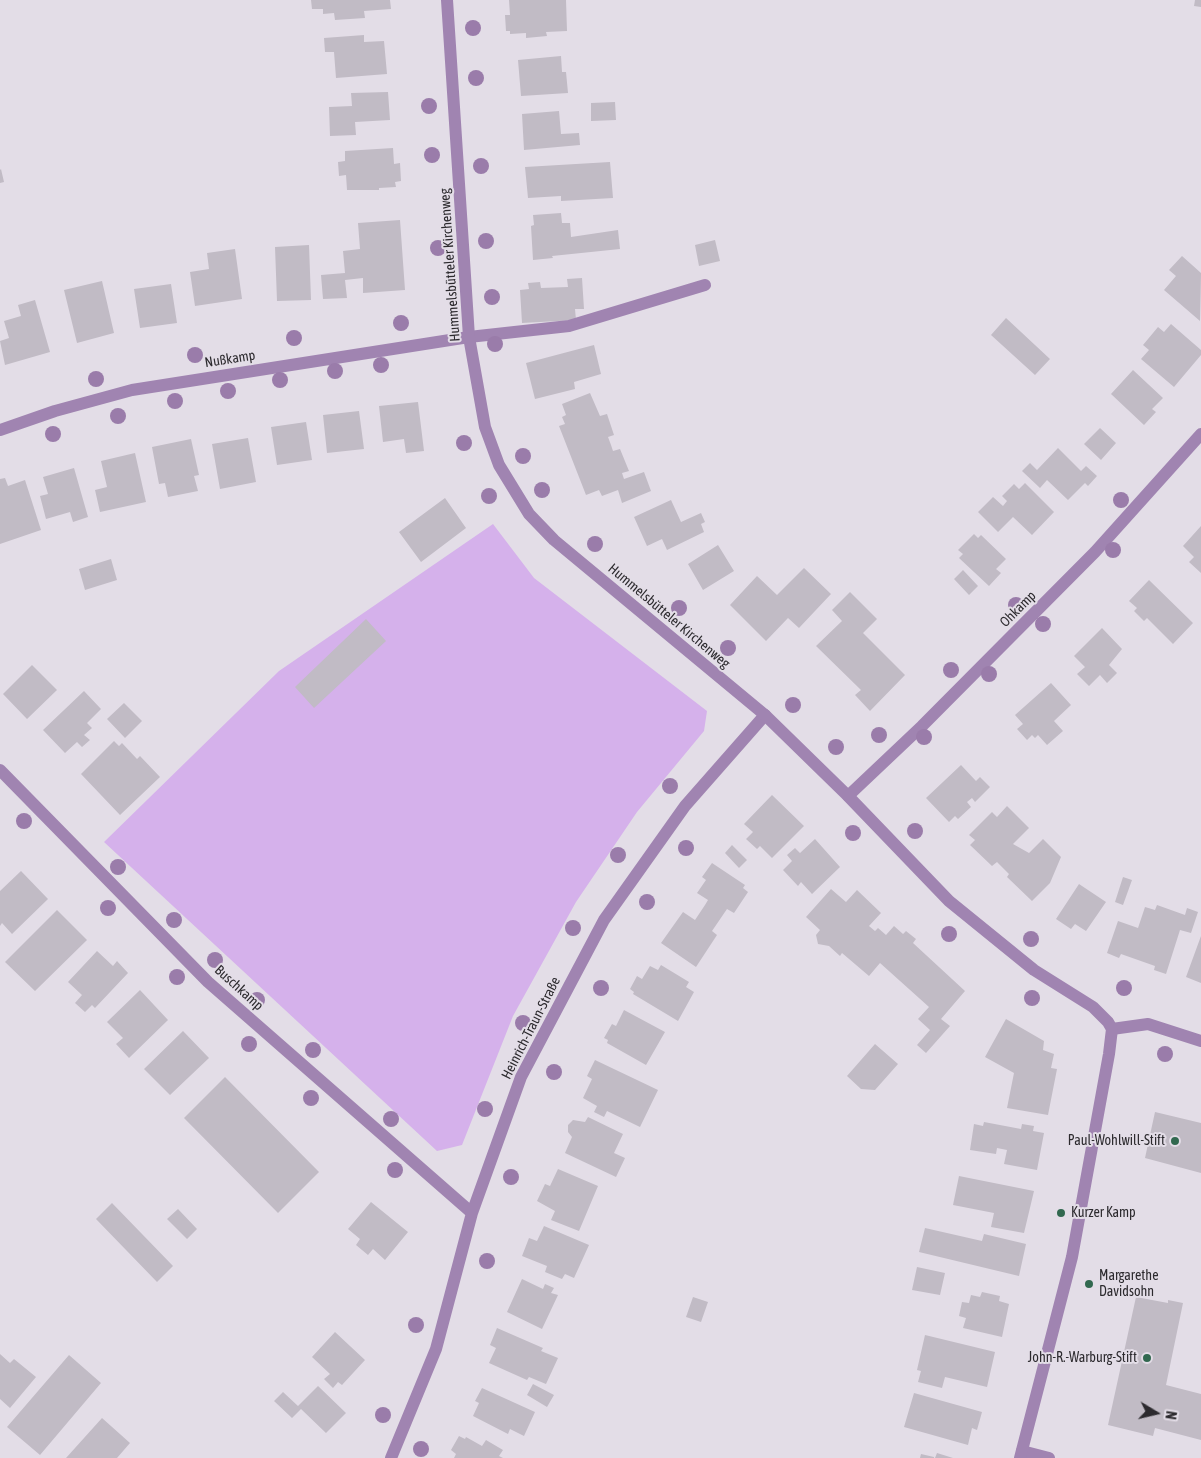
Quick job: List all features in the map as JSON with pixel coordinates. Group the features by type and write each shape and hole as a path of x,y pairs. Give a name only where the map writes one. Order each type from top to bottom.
{"street":[{"name":"Hummelsbütteler Kirchenweg","path":"447,0 469,337 485,427 499,466 529,514 554,540 765,715 848,796 949,901 1034,970 1093,1007 1108,1022 1112,1029"},
{"name":"Nußkamp","path":"0,430 55,411 132,390 469,337 569,326 706,285"},
{"name":"Ohkamp","path":"848,796 922,726 1095,552 1201,434"},
{"name":"Heinrich-Traun-Straße","path":"391,1458 436,1349 472,1213 521,1077 604,920 686,806 765,715"},
{"name":"Buschkamp","path":"0,770 208,982 472,1213"},
{"path":"1049,1458 1021,1454 1072,1257 1110,1054 1112,1029 1148,1024 1201,1041"}],"shaded area":[{"path":"493,524 534,578 707,711 704,731 637,812 576,902 513,1016 462,1145 437,1151 104,842 279,671"}],"building":[{"path":"311,0 390,0 391,9 364,11 365,18 335,20 334,13 323,14 323,9 312,9"},
{"path":"509,0 566,0 567,31 546,32 547,36 526,38 526,33 510,34 510,31 506,31 505,15 510,15"},
{"path":"1195,0 1201,0 1201,7 1194,6"},
{"path":"364,35 364,42 384,41 387,74 336,78 334,52 325,52 324,38"},
{"path":"561,56 562,72 566,72 568,93 521,96 518,60"},
{"path":"388,92 390,120 355,122 356,135 330,136 329,107 352,106 351,93"},
{"path":"615,102 616,120 591,121 591,103"},
{"path":"559,111 561,134 579,133 580,145 524,150 522,114"},
{"path":"393,148 394,164 400,163 401,181 395,182 396,187 379,188 379,190 347,190 346,175 339,176 338,162 345,161 345,151"},
{"path":"610,162 613,198 561,201 561,196 528,198 525,167"},
{"path":"0,170 4,182 0,183"},
{"path":"561,213 562,223 570,223 571,237 618,230 620,249 552,256 553,258 533,260 531,226 534,225 533,215"},
{"path":"400,220 405,290 363,293 363,278 345,280 347,298 323,299 321,275 345,273 343,251 360,249 358,223"},
{"path":"715,240 720,261 699,266 695,245"},
{"path":"309,245 311,300 277,301 275,247"},
{"path":"235,249 242,299 195,306 190,272 209,269 207,253"},
{"path":"1182,256 1201,273 1200,321 1164,290 1176,276 1169,270"},
{"path":"582,278 584,309 575,309 576,320 522,323 520,290 529,289 528,283 540,282 541,288 568,287 567,279"},
{"path":"102,281 114,333 77,343 64,290"},
{"path":"171,284 177,323 140,328 134,289"},
{"path":"35,300 50,352 5,365 0,341 9,338 4,321 21,316 18,305"},
{"path":"1006,318 1050,359 1035,375 991,335"},
{"path":"1171,324 1201,350 1201,355 1174,387 1141,359 1149,350 1143,345 1158,327 1164,332"},
{"path":"594,345 601,374 574,382 575,389 535,399 526,363"},
{"path":"1133,370 1163,398 1152,409 1156,412 1144,425 1111,394"},
{"path":"590,393 600,416 607,414 614,435 608,437 613,451 620,449 629,471 622,473 624,479 644,472 651,491 622,503 618,490 602,496 599,490 586,495 559,426 565,424 562,417 566,415 562,404"},
{"path":"418,402 424,451 406,453 404,439 383,442 379,406"},
{"path":"359,411 364,449 327,453 323,415"},
{"path":"306,422 312,460 277,465 271,427"},
{"path":"1100,428 1116,443 1101,460 1084,444"},
{"path":"248,438 256,482 220,489 212,444"},
{"path":"191,439 199,475 194,476 198,491 168,497 165,483 159,484 152,447"},
{"path":"1058,448 1081,471 1086,466 1097,476 1088,486 1085,483 1068,500 1047,480 1040,488 1022,471 1030,463 1037,470"},
{"path":"135,453 146,502 100,512 95,490 107,487 101,461"},
{"path":"74,468 88,517 73,522 70,512 46,519 40,496 48,494 43,477"},
{"path":"5,478 8,486 25,480 41,530 0,544 0,479"},
{"path":"1025,483 1054,512 1032,535 1013,517 998,532 978,512 993,497 1003,506 1007,501 1002,496 1014,484 1019,489"},
{"path":"445,498 466,528 421,562 399,532"},
{"path":"671,500 681,522 701,513 705,522 701,524 704,532 667,550 662,539 647,546 634,517"},
{"path":"1201,526 1201,573 1189,562 1194,557 1183,546"},
{"path":"974,534 978,538 981,535 1006,559 996,569 1001,573 989,586 959,558 963,554 958,550"},
{"path":"718,545 734,571 703,590 688,564"},
{"path":"111,559 117,580 85,590 79,569"},
{"path":"804,568 831,594 799,628 788,618 766,641 730,605 757,576 777,595"},
{"path":"963,570 978,586 969,595 954,579"},
{"path":"1149,580 1193,623 1173,644 1147,618 1144,621 1134,611 1137,608 1129,601"},
{"path":"850,592 877,619 863,633 905,675 870,711 855,695 861,690 816,646 842,621 832,610"},
{"path":"366,619 386,641 314,708 295,687"},
{"path":"1102,628 1122,649 1109,665 1117,673 1107,683 1100,675 1089,686 1077,674 1085,667 1074,656"},
{"path":"32,665 57,690 27,719 3,694"},
{"path":"1051,683 1071,705 1054,721 1063,731 1047,745 1038,735 1035,738 1032,735 1027,740 1017,729 1023,724 1015,715"},
{"path":"84,691 101,709 87,723 92,728 84,735 90,740 82,747 77,742 65,753 43,730"},
{"path":"124,703 142,721 125,738 107,719"},
{"path":"114,741 119,746 122,743 137,759 140,756 160,777 120,815 81,774"},
{"path":"961,765 976,781 980,777 990,787 975,802 972,798 967,802 971,807 958,819 955,816 949,822 926,798"},
{"path":"772,795 804,826 772,858 760,846 757,849 746,839 753,832 744,824"},
{"path":"1007,806 1029,828 1013,844 1029,853 1043,839 1061,857 1050,883 1032,901 1007,877 1009,874 997,862 992,866 970,845 975,840 969,835 992,812 997,817"},
{"path":"815,839 840,867 812,894 801,882 798,886 783,870 792,861 787,855 795,848 800,853"},
{"path":"732,845 747,860 739,868 725,853"},
{"path":"712,863 745,885 743,888 748,892 734,913 727,909 712,931 717,935 696,967 661,943 683,912 695,920 705,905 708,900 697,893 706,880 702,877"},
{"path":"21,871 48,899 12,934 2,923 0,926 0,891"},
{"path":"1123,877 1132,880 1123,905 1115,902"},
{"path":"1079,884 1106,902 1086,931 1075,924 1071,929 1056,919"},
{"path":"831,889 846,902 857,890 881,913 869,926 875,931 878,928 886,935 894,926 903,934 906,931 916,939 913,943 965,991 941,1019 950,1026 926,1053 917,1045 930,1030 918,1019 929,1007 880,963 869,976 842,953 840,956 829,946 818,944 816,935 820,930 806,917"},
{"path":"1157,905 1185,915 1187,908 1198,912 1191,933 1180,930 1166,974 1154,970 1155,966 1121,954 1119,958 1107,953 1118,921 1138,928 1145,907 1155,910"},
{"path":"57,910 87,940 35,991 5,962"},
{"path":"1201,936 1201,983 1186,977"},
{"path":"97,951 113,966 117,961 128,973 95,1008 92,1005 85,1012 75,1003 82,995 68,982"},
{"path":"661,965 689,982 686,987 694,992 678,1021 633,994 634,992 630,989 637,976 642,979 650,966 658,970"},
{"path":"140,990 168,1020 129,1058 116,1044 123,1038 107,1022"},
{"path":"624,1010 665,1032 646,1065 607,1043 608,1040 604,1038 612,1024 616,1026"},
{"path":"1006,1019 1044,1041 1043,1050 1054,1054 1051,1068 1057,1069 1048,1115 1007,1108 1014,1073 985,1057"},
{"path":"183,1031 209,1058 170,1095 144,1069"},
{"path":"875,1044 898,1064 875,1090 861,1089 847,1076"},
{"path":"595,1060 658,1090 640,1127 607,1111 604,1117 594,1112 597,1106 583,1098 592,1079 587,1076"},
{"path":"225,1077 319,1172 278,1213 184,1118"},
{"name":"Paul-Wohlwill-Stift","path":"1155,1112 1201,1123 1201,1173 1145,1158"},
{"path":"588,1117 623,1134 614,1153 625,1158 616,1177 565,1153 572,1137 568,1132 568,1125 573,1120 585,1122"},
{"path":"984,1122 1021,1129 1022,1124 1034,1126 1033,1131 1044,1133 1037,1170 1004,1164 1007,1150 997,1148 996,1154 970,1150 974,1124 983,1126"},
{"path":"558,1169 598,1186 579,1231 551,1220 555,1211 537,1201 545,1184 550,1186"},
{"path":"959,1176 1034,1191 1024,1233 991,1227 994,1213 953,1205"},
{"path":"371,1202 408,1232 385,1260 373,1249 368,1255 356,1245 360,1239 348,1229"},
{"path":"112,1203 173,1266 157,1282 96,1219"},
{"path":"178,1209 197,1229 187,1239 167,1219"},
{"path":"544,1226 589,1245 574,1278 565,1274 562,1279 545,1272 547,1266 522,1256 529,1238 537,1241"},
{"path":"925,1228 982,1241 984,1234 1026,1244 1019,1276 919,1252"},
{"path":"917,1267 945,1273 940,1295 912,1290"},
{"path":"522,1279 543,1289 545,1284 554,1288 551,1293 558,1295 542,1329 507,1312"},
{"path":"982,1292 1000,1296 999,1301 1009,1304 1002,1337 963,1328 966,1318 959,1316 962,1302 969,1303 971,1295 980,1297"},
{"path":"693,1297 708,1302 701,1322 686,1317"},
{"name":"John-R.-Warburg-Stift","path":"1136,1297 1168,1303 1168,1300 1183,1303 1166,1385 1201,1394 1201,1440 1155,1428 1153,1436 1108,1425"},
{"path":"497,1328 543,1348 541,1351 558,1358 546,1384 529,1377 527,1380 489,1363 496,1348 490,1345"},
{"path":"335,1332 365,1360 342,1385 338,1382 333,1388 324,1379 330,1374 312,1357"},
{"path":"925,1335 995,1352 987,1387 945,1377 942,1388 918,1382 921,1371 917,1370"},
{"path":"0,1354 10,1363 14,1359 36,1377 10,1408 0,1399"},
{"path":"69,1355 101,1383 40,1455 7,1427"},
{"path":"533,1384 554,1395 547,1407 527,1395"},
{"path":"318,1386 346,1413 326,1433 301,1409 292,1418 274,1401 283,1392 298,1406"},
{"path":"482,1388 535,1412 524,1436 510,1429 508,1434 473,1416 479,1403 475,1401"},
{"path":"914,1393 982,1412 977,1430 972,1428 968,1445 904,1427"},
{"path":"102,1418 130,1443 117,1458 66,1458"},
{"path":"459,1436 465,1439 466,1437 482,1446 486,1440 503,1450 499,1456 503,1458 454,1458 456,1454 451,1450"},
{"path":"937,1453 953,1458 935,1458"},
{"path":"921,1454 934,1457 934,1458 920,1458"}],"place":[{"name":"Paul-Wohlwill-Stift","path":"1175,1141"},
{"name":"Kurzer Kamp","path":"1061,1213"},
{"name":"Margarethe Davidsohn","path":"1089,1284"},
{"name":"John-R.-Warburg-Stift","path":"1147,1358"}]}
